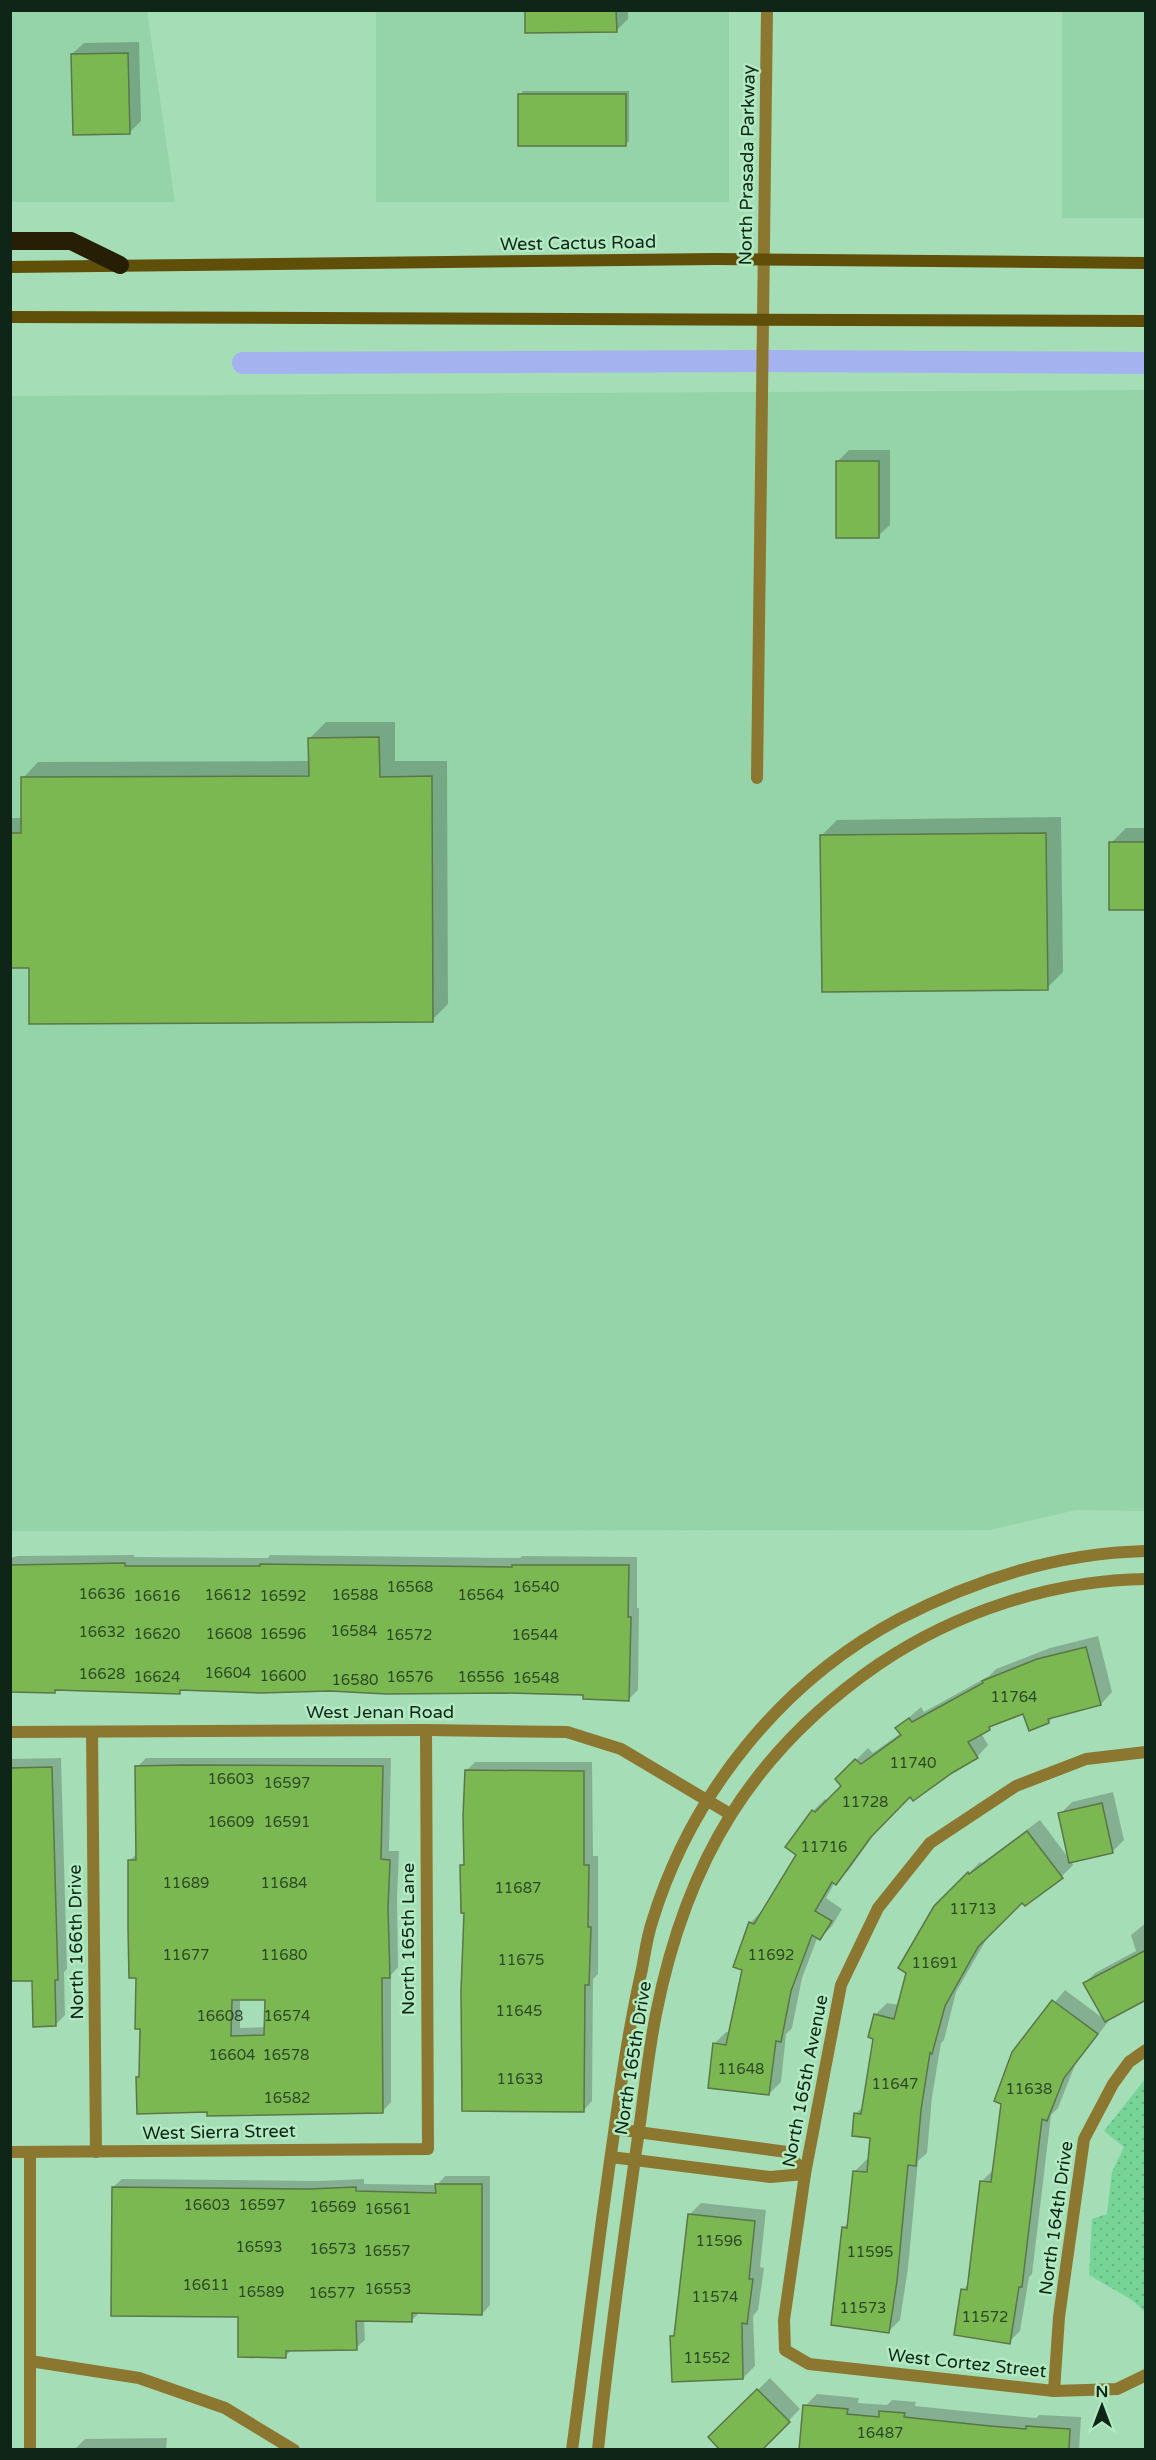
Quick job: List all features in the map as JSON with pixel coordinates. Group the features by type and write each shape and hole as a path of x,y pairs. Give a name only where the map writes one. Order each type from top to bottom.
{"highway":[{"path":"10,241 71,241 120,266"}],"main road":[{"name":"West Cactus Road","path":"10,267 763,259 1146,263"},
{"path":"10,317 1140,321 1146,312"}],"street":[{"name":"North Prasada Parkway","path":"757,778 766,10"},
{"name":"North 165th Drive","path":"572,2450 610,2157 633,2012 652,1923 677,1852 706,1800 739,1753 797,1692 826,1665 853,1646 924,1606 972,1585 1009,1573 1056,1561 1146,1551"},
{"name":"North 165th Drive","path":"598,2450 606,2370 656,2015 677,1929 690,1892 710,1848 730,1814 786,1742 815,1714 845,1689 909,1643 982,1611 1066,1587 1146,1579"},
{"name":"West Jenan Road","path":"10,1732 426,1730 567,1732 621,1749 730,1814"},
{"name":"North 165th Lane","path":"426,1730 428,2149"},
{"name":"North 166th Drive","path":"92,1732 96,2152"},
{"name":"North 165th Avenue","path":"784,2350 784,2320 805,2174 841,1985 878,1908 930,1843 1016,1786 1086,1760 1146,1752"},
{"name":"North 164th Drive","path":"1054,2391 1059,2318 1084,2139 1113,2084 1129,2062 1146,2050"},
{"path":"615,2128 787,2152 805,2174"},
{"name":"West Sierra Street","path":"10,2152 428,2149"},
{"path":"30,2152 30,2450"},
{"path":"610,2157 770,2177 805,2174"},
{"name":"West Cortez Street","path":"784,2350 809,2364 1054,2391 1117,2389 1146,2375"},
{"path":"30,2361 138,2378 225,2408 294,2450"}],"shaded area":[{"path":"10,11 147,11 175,202 11,202"},
{"path":"376,11 729,11 729,202 376,202"},
{"path":"1062,11 1145,11 1145,218 1062,218"},
{"path":"1145,390 1145,1511 1076,1510 990,1530 11,1531 10,396"},
{"path":"1145,2079 1145,2312 1132,2300 1089,2275 1092,2219 1107,2214 1112,2172 1124,2147 1104,2131"}],"building":[{"path":"525,10 616,10 617,32 525,33"},
{"path":"128,53 130,134 73,135 71,54"},
{"path":"518,94 626,94 626,146 518,146"},
{"path":"836,461 879,461 879,538 836,538"},
{"path":"379,737 380,777 432,776 433,1022 29,1024 29,968 10,968 10,833 21,833 21,777 309,776 308,738"},
{"path":"1046,833 1048,990 822,992 820,835"},
{"path":"1109,842 1146,842 1146,910 1109,910"},
{"path":"125,1563 125,1566 629,1565 628,1617 631,1617 629,1701 583,1699 583,1695 504,1693 386,1694 330,1691 260,1693 180,1690 180,1694 55,1690 55,1693 10,1692 10,1565"},
{"path":"1086,1647 1101,1705 1048,1719 1049,1723 1029,1731 1023,1714 989,1727 990,1730 968,1742 978,1758 952,1773 913,1801 910,1797 871,1837 836,1885 832,1882 815,1911 832,1921 820,1940 812,1935 791,1991 781,2042 776,2041 769,2095 708,2088 713,2043 726,2045 742,1970 733,1967 749,1922 754,1924 796,1855 785,1847 812,1810 815,1812 841,1786 835,1779 855,1759 861,1764 901,1735 895,1728 909,1718 912,1722 983,1683 982,1681 1037,1659"},
{"path":"135,1766 383,1766 381,1859 390,1860 388,1908 390,1978 382,1978 383,2113 207,2116 207,2112 137,2114 136,2077 139,2077 140,2029 135,2029 136,1978 129,1978 128,1929 128,1860 136,1860","holes":["232,2000 265,2000 264,2035 231,2036"]},
{"path":"52,1767 58,1980 55,1980 56,2026 33,2027 32,1981 10,1981 10,1768"},
{"path":"465,1770 584,1771 584,1865 589,1865 588,1927 591,1927 589,1985 585,1985 584,2112 462,2111 461,1991 464,1913 461,1913 460,1865 464,1865"},
{"path":"1102,1803 1113,1853 1069,1863 1058,1813"},
{"path":"1027,1831 1063,1878 1025,1906 1022,1903 978,1947 945,2006 932,2054 930,2053 921,2110 916,2166 908,2165 897,2281 889,2333 831,2325 842,2227 847,2228 853,2171 867,2172 870,2138 852,2136 854,2113 861,2114 873,2039 868,2037 874,2014 894,2019 906,1973 898,1968 934,1906 968,1872 969,1874"},
{"path":"1146,1950 1146,2000 1105,2022 1083,1983"},
{"path":"1052,2000 1098,2034 1064,2078 1047,2121 1042,2119 1022,2287 1019,2287 1010,2344 954,2335 961,2289 967,2290 980,2181 991,2182 1001,2104 994,2101 1012,2052"},
{"path":"435,2184 482,2184 482,2315 412,2313 412,2322 356,2321 357,2350 286,2351 286,2358 238,2357 238,2317 111,2316 112,2187 309,2189 356,2187 356,2191 436,2193"},
{"path":"688,2214 755,2221 749,2279 753,2279 747,2324 742,2323 743,2379 672,2382 670,2336 674,2336"},
{"path":"757,2389 790,2422 762,2450 720,2450 708,2437"},
{"path":"803,2405 848,2409 847,2414 879,2417 879,2411 905,2413 904,2417 990,2426 1070,2429 1069,2450 799,2450"}],"waterway":[{"path":"243,363 763,361 1146,363"}]}
